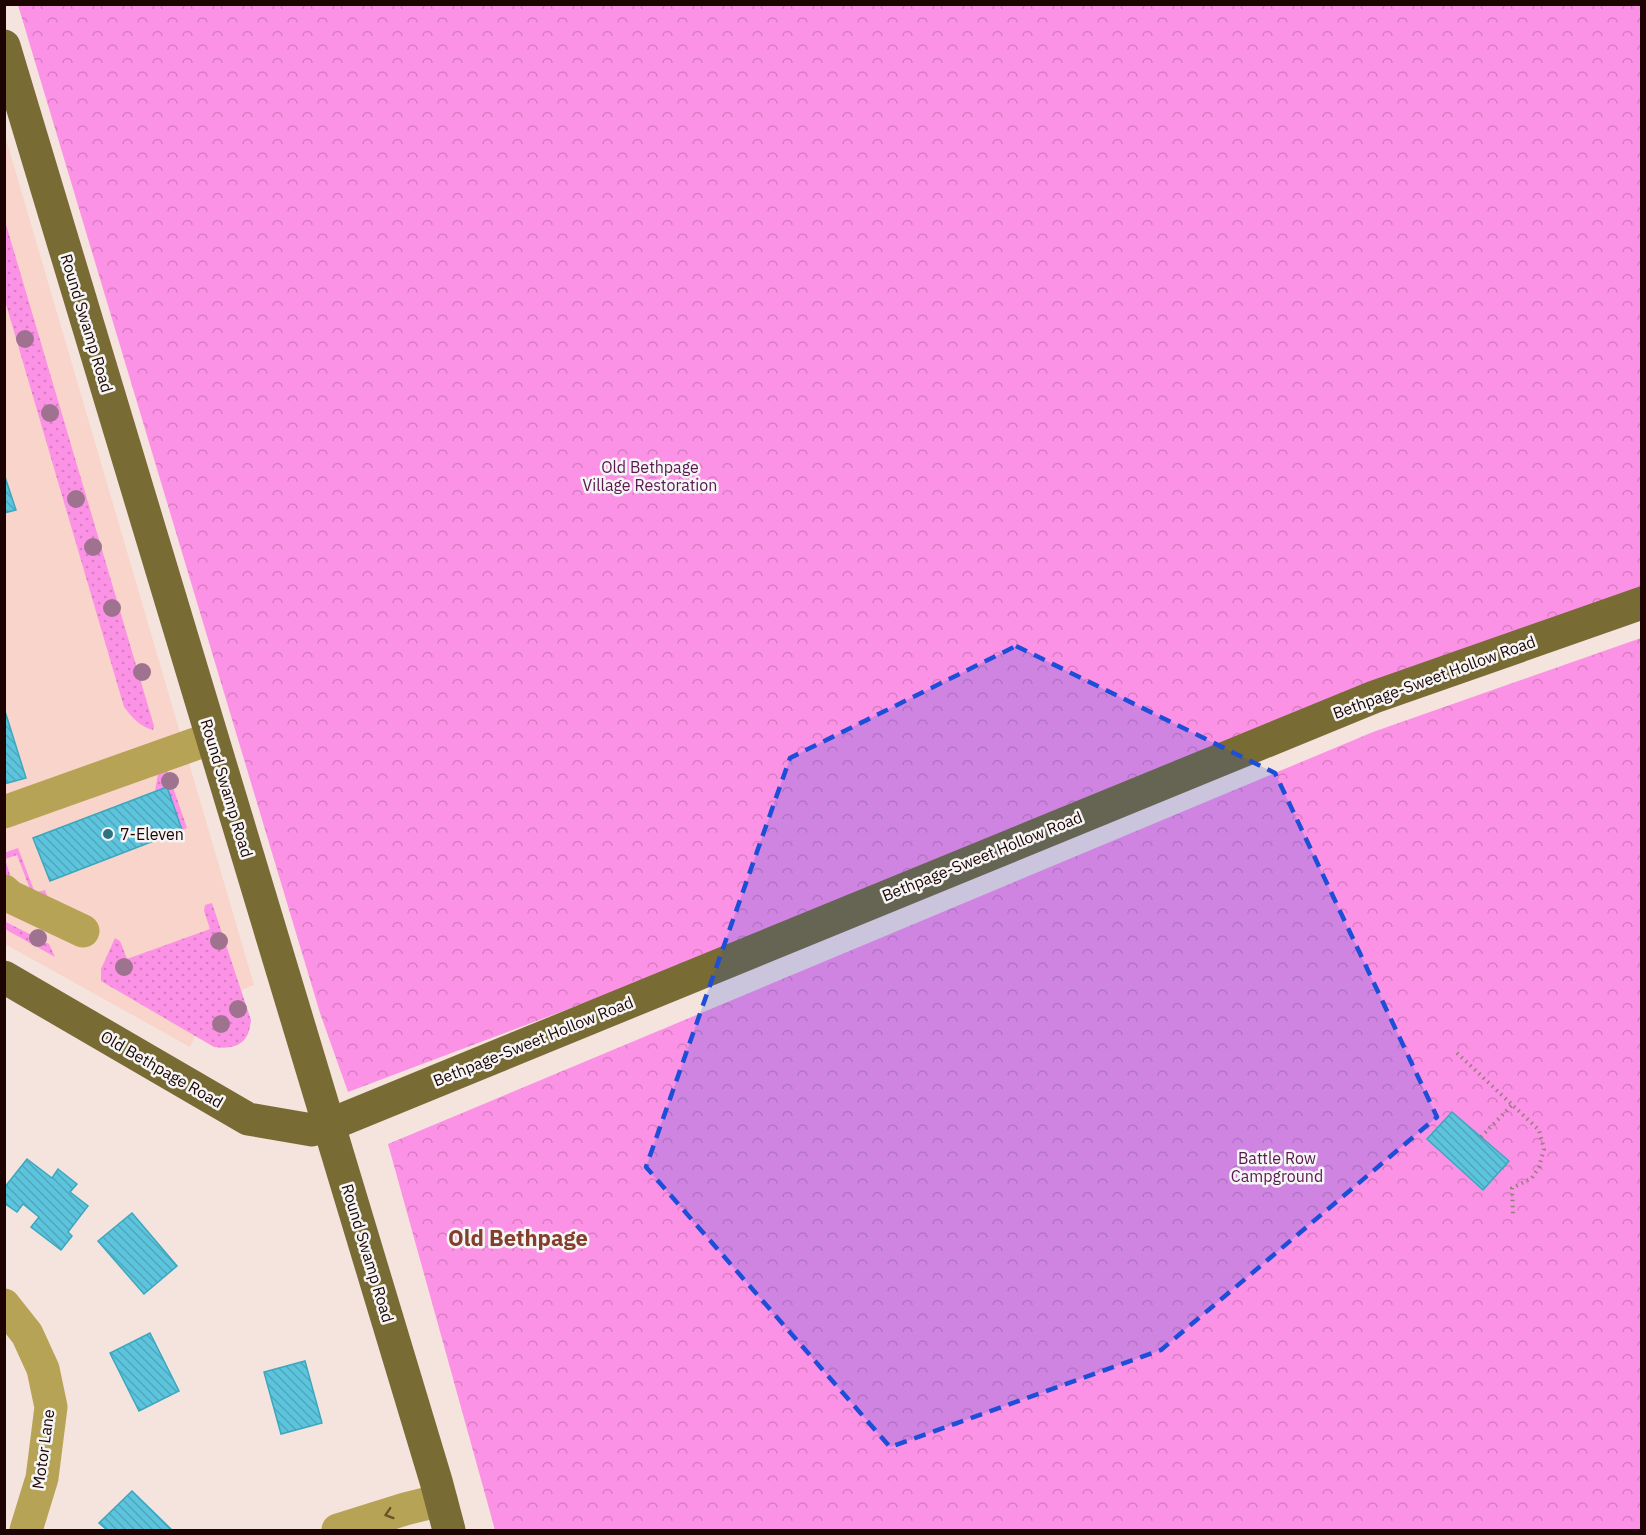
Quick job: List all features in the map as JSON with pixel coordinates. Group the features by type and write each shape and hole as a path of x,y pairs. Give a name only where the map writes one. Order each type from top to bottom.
{"main road":[{"name":"Round Swamp Road","path":"4,46 445,1515"},
{"name":"Bethpage-Sweet Hollow Road","path":"329,1125 1374,696 1641,603"},
{"name":"Old Bethpage Road","path":"4,977 248,1119 312,1130 329,1125"}],"street":[{"path":"4,812 212,738"},
{"path":"4,891 11,897 83,931"},
{"name":"Motor Lane","path":"4,1305 27,1334 43,1369 51,1407 42,1478 26,1530"},
{"path":"338,1530 405,1509 445,1515"}],"path":[{"path":"1456,1053 1539,1130 1544,1149 1539,1167 1532,1178 1512,1188 1513,1216"},
{"path":"1481,1137 1512,1105"}],"highlighted area":[{"path":"1016,646 1275,773 1437,1117 1161,1350 890,1447 646,1167 790,758"}],"shaded area":[{"path":"4,132 254,985 241,990 243,999 197,1031 190,1047 5,944"}],"green space":[{"name":"Old Bethpage Village Restoration","path":"18,5 1641,5 1641,605 348,1092 320,1013"},
{"path":"5,221 154,726 153,730 140,724 124,707 5,301"},
{"name":"Battle Row Campground","path":"1641,638 1641,1530 495,1530 388,1144 1373,732"},
{"path":"166,767 187,828 182,830 167,787 155,792 158,773"},
{"path":"18,848 35,893 45,890 51,906 33,897 17,855 5,859 12,881 5,877 4,853"},
{"path":"212,903 251,1020 248,1034 240,1043 222,1048 214,1047 101,981 101,969 115,938 120,941 127,959 210,929 204,911 205,905"},
{"path":"4,921 49,944 55,957 5,929"}],"building":[{"path":"4,474 16,510 4,513"},
{"path":"4,708 26,778 4,784"},
{"name":"7-Eleven","path":"167,787 182,830 50,881 33,838"},
{"path":"1452,1112 1509,1161 1483,1190 1427,1139"},
{"path":"27,1159 52,1178 58,1169 77,1184 70,1192 88,1206 68,1232 72,1236 61,1250 31,1227 39,1217 23,1204 17,1212 4,1203 4,1188"},
{"path":"132,1213 177,1266 144,1294 98,1241"},
{"path":"150,1333 179,1391 139,1411 110,1353"},
{"path":"305,1361 322,1423 281,1434 264,1372"},
{"path":"132,1491 172,1530 107,1530 99,1523"}],"place":[{"name":"7-Eleven","path":"108,834"}],"district":[{"name":"Old Bethpage","path":"518,1238"}]}
